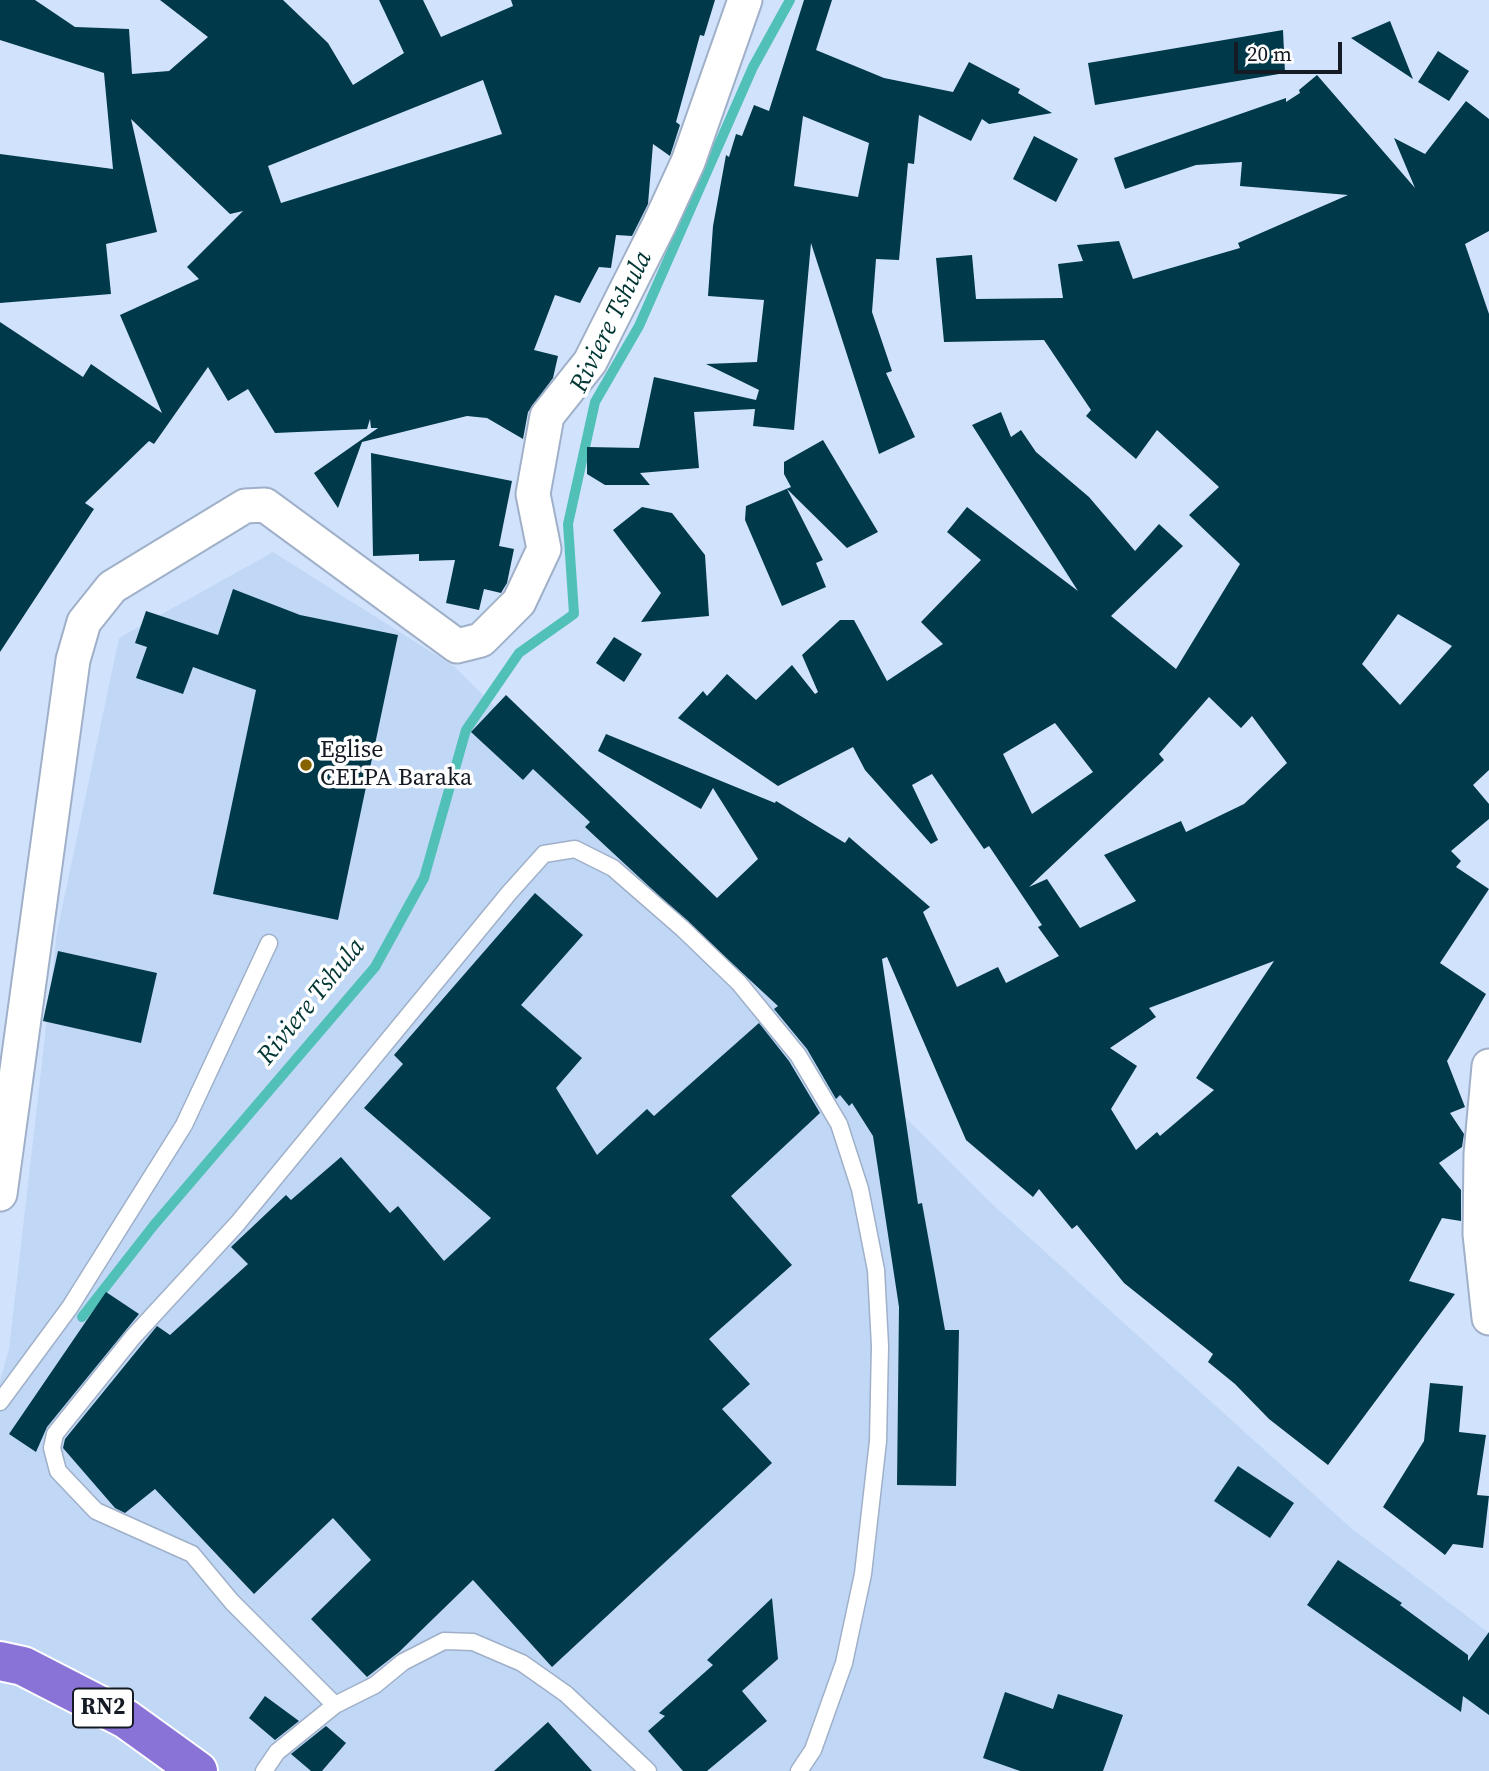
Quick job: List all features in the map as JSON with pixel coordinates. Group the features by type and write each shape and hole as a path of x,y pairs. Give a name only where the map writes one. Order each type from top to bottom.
{"highway":[{"name":"RN2","path":"0,1661 23,1666 126,1719 198,1771"}],"street":[{"path":"0,1195 6,1104 73,660 84,622 112,587 245,506 265,505 457,646 481,640 519,602 544,549 533,494 547,416 590,362 660,225 688,162 745,0"},
{"path":"1489,1066 1481,1154 1480,1234 1489,1318"}],"lane":[{"path":"335,1705 232,1602 192,1555 96,1511 58,1472 52,1448 55,1434 133,1337 237,1224 509,893 544,854 575,849 613,868 683,929 739,984 798,1055 839,1124 860,1189 876,1270 880,1346 878,1441 863,1574 845,1663 813,1750 799,1771"},
{"path":"0,1402 70,1307 184,1125 268,943"},
{"path":"264,1771 277,1752 335,1705 375,1685 403,1662 444,1641 473,1642 522,1663 566,1694 648,1771"}],"shaded area":[{"path":"273,552 455,667 991,1203 1351,1528 1489,1633 1489,1771 0,1771 0,1381 9,1349 57,932 119,638"}],"building":[{"path":"0,0 35,0 75,27 129,29 132,74 169,71 208,37 160,0 283,0 328,43 353,85 404,53 379,0 423,0 441,37 513,6 511,0 715,0 704,36 700,35 676,122 680,125 670,156 653,144 648,204 632,236 616,235 611,268 599,267 580,303 555,295 534,350 558,356 553,378 528,412 523,439 487,418 467,416 362,442 338,508 314,473 378,428 371,428 370,419 367,429 275,433 248,389 228,401 208,367 154,444 149,441 85,503 94,509 0,652 0,322 83,377 91,364 162,413 120,315 199,279 187,267 243,211 230,214 131,119 157,232 106,244 111,294 0,303 0,154 113,169 104,73 0,40","holes":["483,80 502,134 281,203 268,166"]},
{"path":"804,0 832,0 816,50 884,78 953,92 969,62 1020,89 1018,93 1052,113 989,124 982,119 971,141 919,115 914,164 908,163 899,260 876,259 872,312 892,371 886,373 915,437 879,454 811,243 794,430 753,426 755,409 694,412 699,468 640,473 650,485 605,485 587,474 587,447 639,448 654,377 756,400 759,390 706,364 757,362 764,300 708,296 713,226 726,155 729,157 736,134 742,136 754,105 769,111","holes":["803,116 869,143 858,197 794,186"]},
{"path":"1390,21 1413,79 1351,38"},
{"path":"1283,30 1285,73 1095,105 1088,63"},
{"path":"1438,51 1469,71 1449,101 1418,82"},
{"path":"1317,75 1415,188 1394,138 1425,154 1466,101 1489,119 1489,231 1465,244 1489,314 1489,770 1473,785 1489,804 1489,819 1451,851 1461,861 1456,867 1489,889 1440,963 1486,994 1447,1061 1465,1107 1450,1113 1464,1134 1462,1147 1439,1163 1461,1190 1461,1221 1442,1218 1409,1281 1455,1294 1328,1465 1269,1419 1235,1384 1208,1362 1213,1354 1124,1283 1077,1225 1072,1229 1039,1189 1033,1197 966,1140 887,957 882,959 918,1204 922,1203 945,1330 959,1330 956,1486 897,1485 899,1307 873,1136 852,1103 849,1106 840,1095 836,1099 807,1049 774,1009 778,1006 585,827 590,822 533,769 523,780 471,732 506,695 717,898 758,859 713,788 701,809 598,751 606,734 775,803 776,801 845,843 849,837 930,907 923,912 957,987 998,967 1006,983 1059,956 1038,927 1042,925 989,846 984,849 932,774 912,785 938,840 931,844 865,770 853,747 778,786 678,718 703,691 707,696 727,674 756,700 792,665 815,694 818,692 802,655 840,620 854,620 887,681 943,644 921,622 981,560 947,532 967,507 1078,591 972,425 1001,412 1011,437 1021,430 1036,452 1089,497 1135,551 1159,524 1183,546 1111,616 1176,669 1240,564 1189,515 1219,487 1157,430 1136,459 1086,416 1091,410 1044,340 944,342 936,258 972,255 976,299 1063,298 1058,264 1083,261 1077,245 1119,241 1133,279 1240,248 1238,243 1348,195 1240,186 1242,162 1196,165 1125,189 1114,158 1286,98 1286,102 1300,93 1299,90","holes":["1398,614 1452,646 1400,705 1362,664","1209,697 1241,728 1252,716 1287,763 1244,804 1186,832 1181,821 1104,855 1136,901 1080,928 1047,879 1029,887 1164,760 1159,754","1055,723 1093,772 1032,814 1003,754","1274,961 1196,1078 1214,1090 1160,1136 1157,1132 1136,1150 1111,1109 1137,1066 1110,1048 1156,1017 1149,1008"]},
{"path":"1034,136 1078,159 1056,202 1013,179"},
{"path":"823,440 878,532 847,548 787,489 823,560 816,563 826,587 782,606 745,520 746,506 791,487 784,474 784,462"},
{"path":"371,453 512,481 499,546 514,549 507,583 501,593 484,589 479,610 446,603 455,560 419,561 419,554 373,556"},
{"path":"642,507 672,513 705,555 709,616 641,622 661,593 613,530"},
{"name":"Eglise CELPA Baraka","path":"233,589 300,615 398,635 338,920 213,894 256,690 193,667 183,694 136,678 147,647 135,643 146,611 218,635"},
{"path":"614,637 642,654 624,682 596,663"},
{"path":"535,893 583,935 521,1005 582,1058 556,1088 597,1155 647,1109 654,1116 759,1023 789,1061 820,1113 731,1196 792,1265 709,1339 750,1384 722,1409 772,1463 552,1667 473,1580 399,1652 367,1677 311,1619 371,1560 333,1518 254,1594 155,1489 125,1513 115,1508 63,1448 65,1439 157,1326 170,1335 248,1264 231,1247 286,1195 291,1200 341,1157 390,1213 398,1206 444,1261 491,1218 364,1108 403,1064 394,1055"},
{"path":"58,951 157,973 141,1043 43,1021"},
{"path":"106,1292 139,1314 47,1427 36,1452 9,1434"},
{"path":"1430,1383 1463,1386 1459,1432 1486,1435 1477,1495 1489,1496 1483,1548 1453,1544 1445,1555 1383,1507 1424,1441"},
{"path":"1238,1466 1294,1503 1270,1538 1214,1501"},
{"path":"1338,1560 1402,1603 1400,1605 1468,1655 1468,1661 1489,1632 1489,1715 1463,1696 1461,1712 1307,1605"},
{"path":"772,1598 778,1659 742,1691 767,1721 707,1771 683,1771 648,1731 665,1716 659,1713 713,1665 707,1660"},
{"path":"1005,1692 1053,1709 1058,1694 1123,1715 1103,1771 1020,1771 983,1758"},
{"path":"265,1696 299,1721 275,1740 249,1718"},
{"path":"548,1722 592,1771 494,1771"},
{"path":"326,1726 346,1743 322,1771 311,1771 291,1754"}],"waterway":[{"name":"Riviere Tshula","path":"82,1317 154,1225 375,967 424,878 466,730 519,653 574,614 568,524 595,402 639,326 753,67 790,0"}],"place":[{"name":"Eglise CELPA Baraka","path":"306,765"}]}
